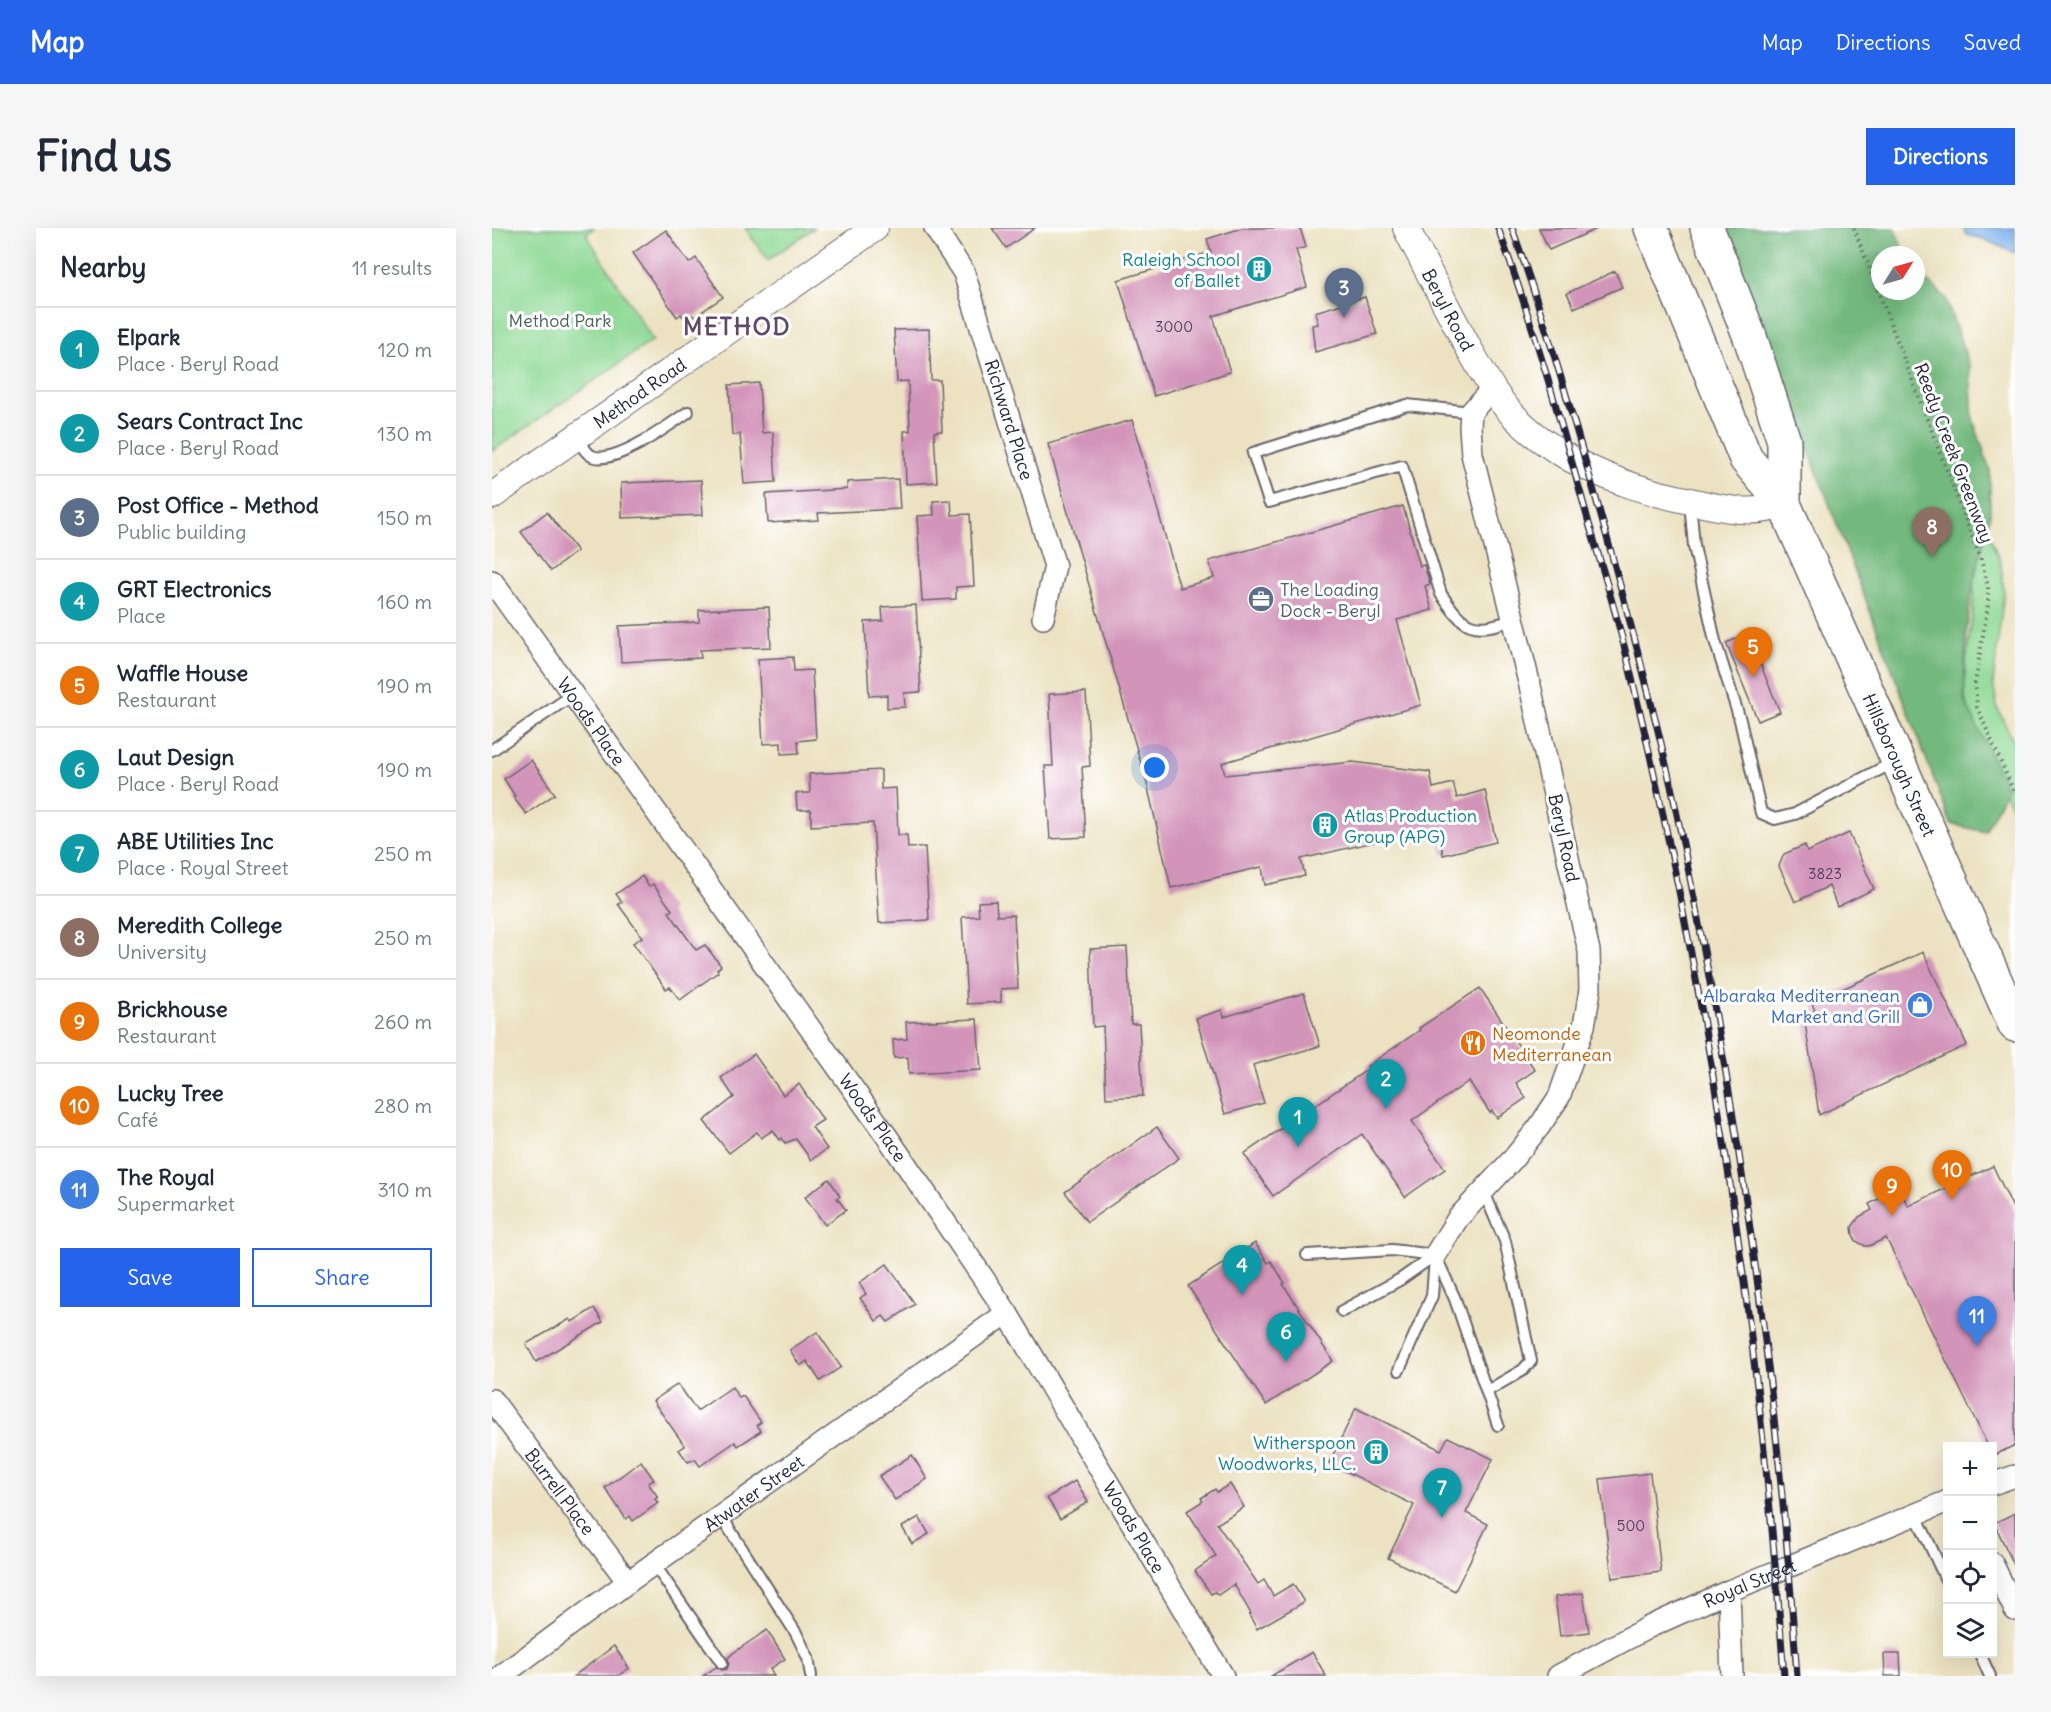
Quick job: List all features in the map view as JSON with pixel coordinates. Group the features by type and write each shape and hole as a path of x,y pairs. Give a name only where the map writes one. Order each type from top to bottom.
{"main road":[{"name":"Hillsborough Street","path":"1651,228 1746,459 1784,504 2015,1025"},
{"name":"Hillsborough Street","path":"1707,228 1750,337 1784,441 1784,504"}],"street":[{"name":"Method Road","path":"492,496 875,228"},
{"name":"Richward Place","path":"935,228 964,273 1055,566 1043,618"},
{"name":"Beryl Road","path":"1406,228 1492,389 1511,413 1544,441 1594,471 1617,482 1651,493 1745,511 1766,510 1784,504"},
{"path":"1471,411 1492,389"},
{"name":"Beryl Road","path":"1435,1255 1458,1218 1539,1127 1559,1097 1584,1026 1590,990 1589,951 1531,690 1472,454 1471,411"},
{"name":"Woods Place","path":"492,580 888,1138 1007,1313 1223,1676"},
{"name":"Atwater Street","path":"501,1676 524,1669 628,1582 1007,1313"},
{"name":"Burrell Place","path":"492,1400 628,1582"},
{"path":"1997,1482 2015,1476"},
{"name":"Royal Street","path":"1558,1676 1649,1627 1729,1591 1943,1503"},
{"path":"1997,1573 2015,1610"},
{"path":"1729,1591 1732,1676"}],"lane":[{"path":"1471,411 1407,405 1253,453 1269,502 1402,466 1441,594 1453,611 1466,624 1484,628 1513,620"},
{"path":"576,437 587,453 594,457 604,457 627,450 644,441 688,412"},
{"path":"1690,501 1694,546 1713,630 1740,720 1761,813 1775,819 1795,814 1897,760"},
{"path":"492,750 574,694"},
{"path":"1484,1191 1505,1241 1531,1361 1523,1370 1487,1391"},
{"path":"1306,1256 1392,1250 1435,1255"},
{"path":"1342,1311 1401,1279 1435,1255"},
{"path":"1399,1370 1432,1296 1435,1255"},
{"path":"1435,1255 1455,1299 1498,1425"},
{"path":"1915,1514 1943,1573"},
{"path":"721,1516 796,1633 808,1658 811,1676"},
{"path":"654,1564 722,1663"},
{"path":"1982,1658 1990,1676"}],"path":[{"name":"Reedy Creek Greenway","path":"1854,228 1981,560 1988,586 1988,605 1975,683 1977,707 2015,794"}],"green space":[{"name":"Method Park","path":"492,228 594,228 586,234 653,340 492,451"},
{"path":"745,228 814,228 768,260"},
{"path":"1724,228 1894,228 1902,246 1871,246 1871,300 1925,300 1925,279 1945,297 1970,368 1973,419 1990,470 1990,515 1973,584 1966,634 1964,699 2007,789 1985,832 1951,824"},
{"path":"1843,228 1871,248 1871,300 1901,300 2001,565 2004,592 1993,682 1997,707 2015,745 2015,815 1970,720 1966,701 1966,665 1973,612 1973,575"}],"water":[{"path":"1963,228 2015,228 2015,253 1981,238 1967,235"}],"building":[{"path":"992,228 1035,228 1006,248"},
{"path":"1242,228 1300,228 1306,247 1296,250 1307,287 1213,316 1230,372 1154,396 1118,280 1211,252 1207,239"},
{"path":"1539,228 1599,228 1549,250"},
{"path":"666,230 689,263 696,258 723,297 694,317 692,315 685,319 681,314 677,317 633,253"},
{"path":"1615,271 1622,287 1574,308 1567,293"},
{"path":"1365,297 1377,334 1315,352 1312,325 1318,324 1315,312"},
{"path":"929,329 931,380 940,380 942,431 934,432 937,482 906,484 904,431 910,431 908,381 897,382 894,330"},
{"path":"759,383 762,433 773,432 776,482 744,484 740,434 732,435 729,385"},
{"name":"The Loading Dock - Beryl","path":"1132,420 1180,588 1214,578 1209,561 1403,506 1420,566 1424,565 1430,584 1425,586 1432,610 1397,620 1421,705 1222,763 1225,775 1353,762 1430,772 1433,788 1453,783 1457,798 1485,790 1496,842 1443,855 1438,827 1301,859 1305,876 1265,885 1262,867 1171,888 1147,784 1048,444"},
{"path":"898,479 900,509 818,513 819,520 768,523 766,494 847,489 847,482"},
{"path":"701,480 703,515 622,518 621,483"},
{"path":"951,500 952,515 970,514 974,586 956,587 956,599 922,601 917,516 934,515 933,501"},
{"path":"547,512 577,551 551,571 521,532"},
{"path":"916,605 921,692 904,693 905,707 887,708 887,695 869,696 865,622 883,621 882,607"},
{"path":"769,607 771,647 700,650 701,658 621,662 619,626 699,622 699,610"},
{"path":"1748,634 1780,712 1758,721 1726,643"},
{"path":"793,657 794,671 812,670 816,739 798,741 799,753 781,754 781,743 763,744 758,659"},
{"path":"1086,692 1090,766 1082,767 1086,837 1050,839 1045,766 1053,766 1049,694"},
{"path":"531,760 555,794 526,814 513,797 515,796 504,779"},
{"path":"881,770 881,789 896,788 898,835 907,835 908,848 925,847 929,920 879,923 873,823 811,826 811,810 797,810 796,793 810,793 809,774"},
{"path":"1849,833 1874,889 1837,907 1829,886 1795,902 1779,866 1784,854 1805,845 1807,852"},
{"path":"642,876 649,887 653,884 672,910 669,912 696,950 705,945 721,966 718,972 680,1000 670,987 666,989 633,943 642,937 618,904 622,902 616,894"},
{"path":"996,901 997,916 1014,915 1018,988 1001,989 1001,1002 967,1004 962,917 979,916 978,902"},
{"path":"1127,947 1131,1024 1139,1024 1143,1096 1106,1098 1103,1026 1093,1027 1090,949"},
{"path":"1923,952 1967,1045 1819,1115 1804,1016 1815,1011 1812,1003"},
{"path":"1480,988 1535,1070 1516,1083 1526,1098 1497,1118 1492,1111 1490,1113 1469,1081 1412,1121 1445,1169 1405,1197 1362,1134 1273,1196 1244,1154 1368,1069 1367,1066 1420,1030 1419,1028"},
{"path":"1304,993 1320,1046 1253,1065 1264,1103 1225,1114 1196,1018 1222,1010 1224,1017"},
{"path":"977,1019 981,1070 909,1074 908,1057 894,1058 893,1040 907,1039 906,1022"},
{"path":"754,1054 783,1095 799,1084 823,1120 812,1127 827,1149 811,1160 796,1139 785,1143 773,1130 761,1138 757,1132 729,1153 704,1121 734,1097 721,1078"},
{"path":"1157,1127 1179,1158 1087,1222 1065,1192"},
{"path":"1993,1166 2015,1212 2015,1445 1997,1454 1997,1442 1986,1442 1886,1238 1865,1246 1856,1241 1853,1235 1852,1227 1859,1217 1872,1210 1869,1204 1899,1188 1908,1206"},
{"path":"829,1179 840,1196 837,1198 846,1210 825,1225 805,1197"},
{"path":"1255,1243 1268,1263 1271,1261 1285,1283 1283,1284 1333,1361 1266,1405 1188,1286"},
{"path":"887,1264 915,1304 888,1322 883,1316 876,1321 860,1298 866,1294 859,1283"},
{"path":"594,1308 603,1322 536,1362 526,1344 570,1319 572,1322"},
{"path":"817,1332 841,1367 820,1381 807,1361 800,1366 790,1350"},
{"path":"678,1384 697,1411 732,1387 739,1398 743,1396 761,1422 757,1425 761,1431 738,1446 735,1442 700,1466 695,1459 688,1462 679,1450 685,1446 653,1401"},
{"path":"1356,1408 1441,1450 1448,1437 1493,1459 1466,1513 1488,1524 1455,1591 1388,1558 1414,1505 1329,1463"},
{"path":"912,1455 927,1479 895,1500 879,1476"},
{"path":"641,1461 654,1480 648,1483 658,1497 655,1499 658,1503 633,1521 630,1516 626,1519 605,1488"},
{"path":"1650,1473 1661,1572 1612,1578 1600,1479"},
{"path":"1075,1481 1088,1502 1060,1519 1047,1498"},
{"path":"1230,1484 1244,1507 1217,1524 1258,1584 1264,1580 1273,1596 1293,1584 1304,1602 1257,1629 1234,1584 1218,1595 1215,1592 1211,1594 1195,1571 1216,1556 1187,1511 1203,1501 1201,1498 1215,1489 1217,1492"},
{"path":"2015,1513 2015,1567 1997,1529 1997,1522"},
{"path":"919,1517 929,1534 912,1544 902,1527"},
{"path":"1583,1593 1589,1632 1560,1636 1555,1597"},
{"path":"767,1630 785,1659 770,1669 774,1676 703,1676 716,1667 722,1670 727,1669 728,1658 733,1653"},
{"path":"614,1646 629,1668 618,1676 574,1676"},
{"path":"1312,1652 1326,1676 1271,1676"},
{"path":"1884,1654 1900,1654 1901,1676 1885,1676"}],"railway":[{"path":"1498,228 1547,376 1621,634 1659,794 1684,919 1708,1044 1746,1296 1774,1549 1784,1676"},
{"path":"1512,228 1562,380 1623,596 1664,754 1694,896 1733,1118 1765,1340 1778,1452 1797,1676"}],"place":[{"name":"Raleigh School of Ballet","path":"1259,269"},
{"name":"Post Office - Method","path":"1344,318"},
{"name":"Meredith College","path":"1932,557"},
{"name":"The Loading Dock - Beryl","path":"1261,599"},
{"name":"Waffle House","path":"1753,677"},
{"name":"Atlas Production Group (APG)","path":"1325,825"},
{"name":"Albaraka Mediterranean Market and Grill","path":"1920,1005"},
{"name":"Neomonde Mediterranean","path":"1473,1043"},
{"name":"Sears Contract Inc","path":"1386,1109"},
{"name":"Elpark","path":"1298,1147"},
{"name":"Lucky Tree","path":"1952,1200"},
{"name":"Brickhouse","path":"1892,1216"},
{"name":"GRT Electronics","path":"1242,1295"},
{"name":"The Royal","path":"1977,1346"},
{"name":"Laut Design","path":"1286,1362"},
{"name":"Witherspoon Woodworks, LLC.","path":"1376,1452"},
{"name":"ABE Utilities Inc","path":"1442,1518"}],"district":[{"name":"METHOD","path":"737,326"}]}
